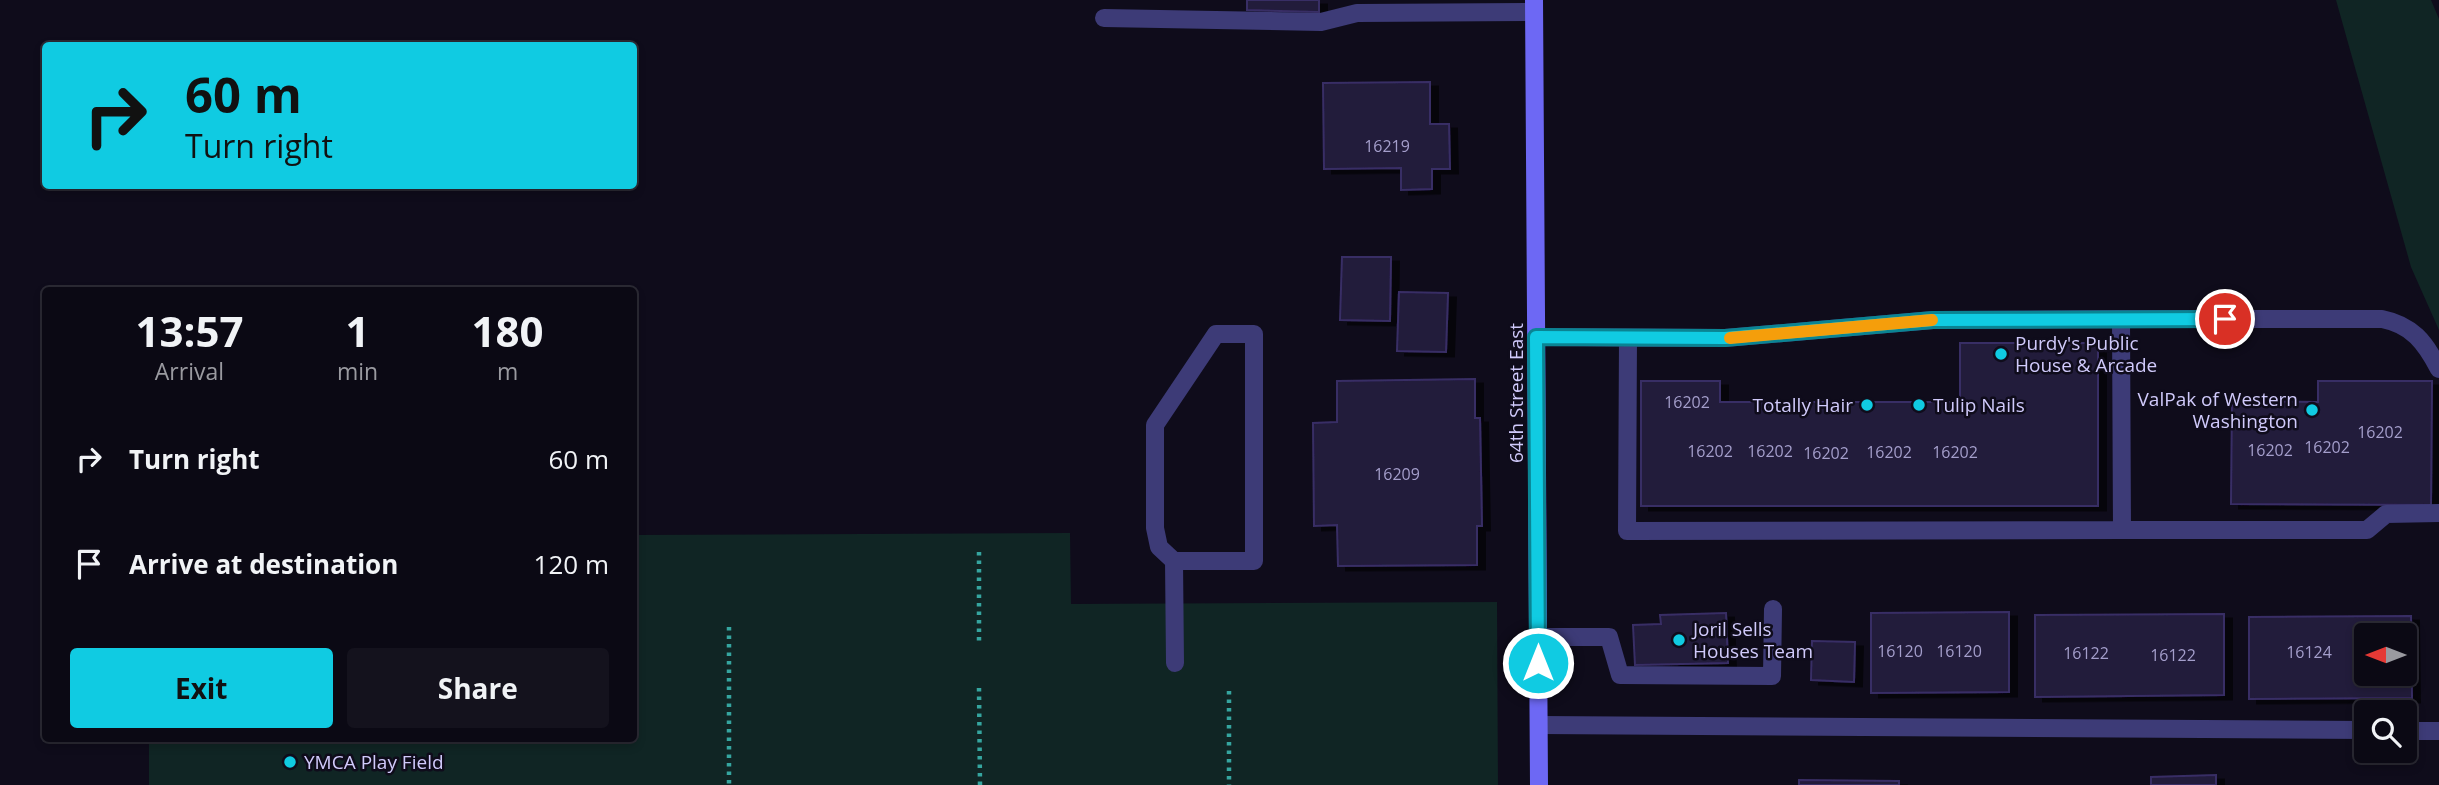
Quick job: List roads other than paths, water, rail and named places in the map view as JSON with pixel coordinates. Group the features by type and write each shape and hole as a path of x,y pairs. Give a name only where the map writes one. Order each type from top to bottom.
{"street":[{"path":"1104,18 1321,22 1357,13 1534,6"},
{"name":"64th Street East","path":"1534,6 1539,785"},
{"path":"2121,319 2122,530"},
{"path":"1536,337 1725,338 1933,320 2382,319 2400,323 2420,338 2439,369"},
{"path":"1174,561 1254,561 1254,334 1216,334 1155,425 1155,528 1159,547 1174,561 1175,663"},
{"path":"1628,338 1627,531 2367,530 2386,514 2439,513"},
{"path":"1538,637 1609,637 1620,675 1772,676 1773,609"},
{"path":"1539,725 2354,730"},
{"path":"2417,731 2439,731"}],"place":[{"name":"Purdy's Public House & Arcade","path":"2001,354"},
{"name":"Totally Hair","path":"1867,405"},
{"name":"Tulip Nails","path":"1919,405"},
{"name":"ValPak of Western Washington","path":"2312,410"},
{"name":"Joril Sells Houses Team","path":"1679,640"},
{"name":"YMCA Play Field","path":"290,762"}]}
